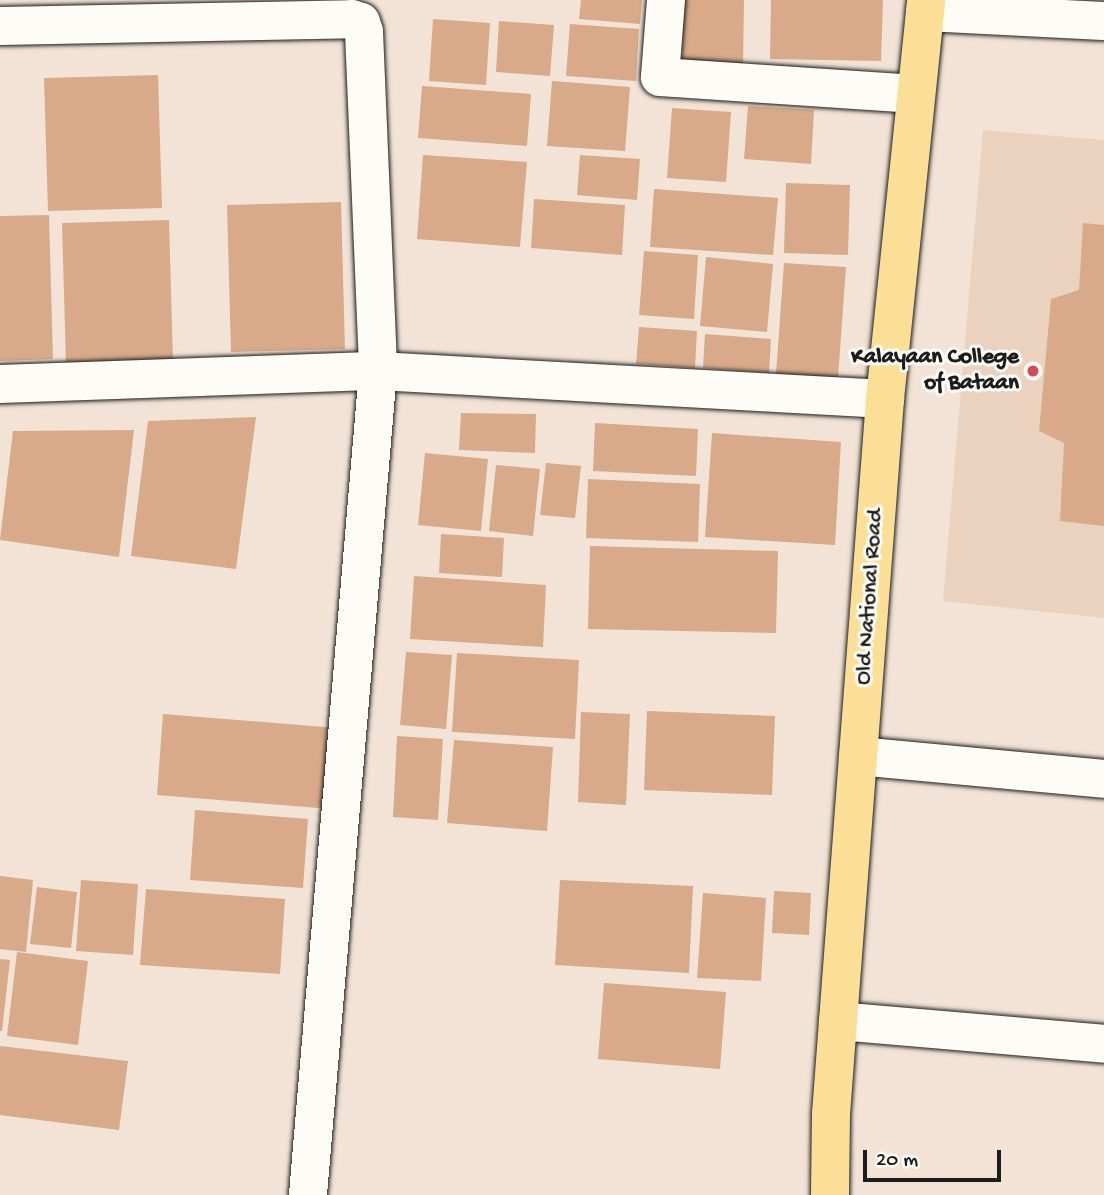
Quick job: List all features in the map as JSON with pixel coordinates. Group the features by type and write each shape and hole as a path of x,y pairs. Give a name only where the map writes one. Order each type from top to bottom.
{"main road":[{"name":"Old National Road","path":"830,1195 838,1021 885,399 925,6"}],"street":[{"path":"666,0 660,77 915,94"},
{"path":"925,6 1104,21"},
{"path":"0,26 361,22 378,371 309,1195"},
{"path":"0,384 378,371 885,399"},
{"path":"858,756 1104,779"},
{"path":"838,1021 1104,1044"}],"shaded area":[{"name":"Kalayaan College of Bataan","path":"983,130 1104,140 1104,618 943,601"}],"building":[{"path":"581,0 642,0 640,24 579,19"},
{"path":"683,0 744,0 743,67 682,66"},
{"path":"771,0 883,0 881,61 770,59"},
{"path":"433,19 490,23 486,85 429,81"},
{"path":"499,21 554,25 550,76 496,72"},
{"path":"570,24 639,29 636,81 566,76"},
{"path":"158,75 162,208 48,211 44,78"},
{"path":"552,81 630,87 625,151 547,146"},
{"path":"422,86 531,94 527,146 418,138"},
{"path":"748,106 814,110 811,164 744,159"},
{"path":"672,108 731,112 726,182 667,178"},
{"path":"423,155 527,162 520,247 417,239"},
{"path":"580,155 640,159 637,200 577,195"},
{"path":"786,183 850,185 848,255 784,253"},
{"path":"654,189 778,198 773,255 650,247"},
{"path":"534,199 625,205 622,255 531,248"},
{"path":"341,202 345,349 231,352 227,205"},
{"path":"49,215 53,359 0,361 0,216"},
{"path":"169,220 173,361 66,365 62,223"},
{"path":"1083,223 1104,225 1104,526 1060,521 1064,443 1039,431 1051,299 1079,290"},
{"path":"644,251 698,255 694,319 639,315"},
{"path":"706,257 773,264 767,332 700,326"},
{"path":"784,263 846,267 838,378 776,374"},
{"path":"639,327 697,331 695,368 636,364"},
{"path":"705,334 771,339 769,373 703,368"},
{"path":"461,413 536,414 535,453 459,450"},
{"path":"256,417 236,569 131,556 148,421"},
{"path":"595,423 698,429 696,476 593,471"},
{"path":"134,430 119,557 0,540 13,431"},
{"path":"712,433 841,442 835,545 705,537"},
{"path":"425,453 488,459 481,531 418,525"},
{"path":"546,463 581,466 575,518 540,515"},
{"path":"496,465 540,469 533,536 489,531"},
{"path":"588,479 700,484 698,542 586,538"},
{"path":"441,534 504,538 502,577 439,573"},
{"path":"590,546 778,551 776,633 588,629"},
{"path":"414,576 546,585 543,647 410,639"},
{"path":"406,652 452,655 446,729 400,725"},
{"path":"457,653 579,660 575,739 452,732"},
{"path":"647,711 775,716 772,795 644,790"},
{"path":"581,712 630,714 626,805 578,802"},
{"path":"163,714 336,728 330,809 157,795"},
{"path":"397,736 443,739 438,820 393,817"},
{"path":"454,740 553,747 547,831 447,823"},
{"path":"195,810 308,819 303,888 190,880"},
{"path":"0,876 33,880 26,952 0,949"},
{"path":"81,880 138,884 133,955 76,951"},
{"path":"560,880 693,886 689,973 555,965"},
{"path":"37,887 77,892 71,948 30,944"},
{"path":"146,889 285,899 280,974 140,965"},
{"path":"774,891 811,893 809,935 772,933"},
{"path":"703,893 766,898 761,981 697,978"},
{"path":"17,952 88,961 78,1045 7,1036"},
{"path":"0,959 10,960 2,1031 0,1031"},
{"path":"604,983 726,992 720,1069 598,1059"},
{"path":"0,1046 128,1061 119,1130 0,1115"}],"place":[{"name":"Kalayaan College of Bataan","path":"1033,371"}]}
